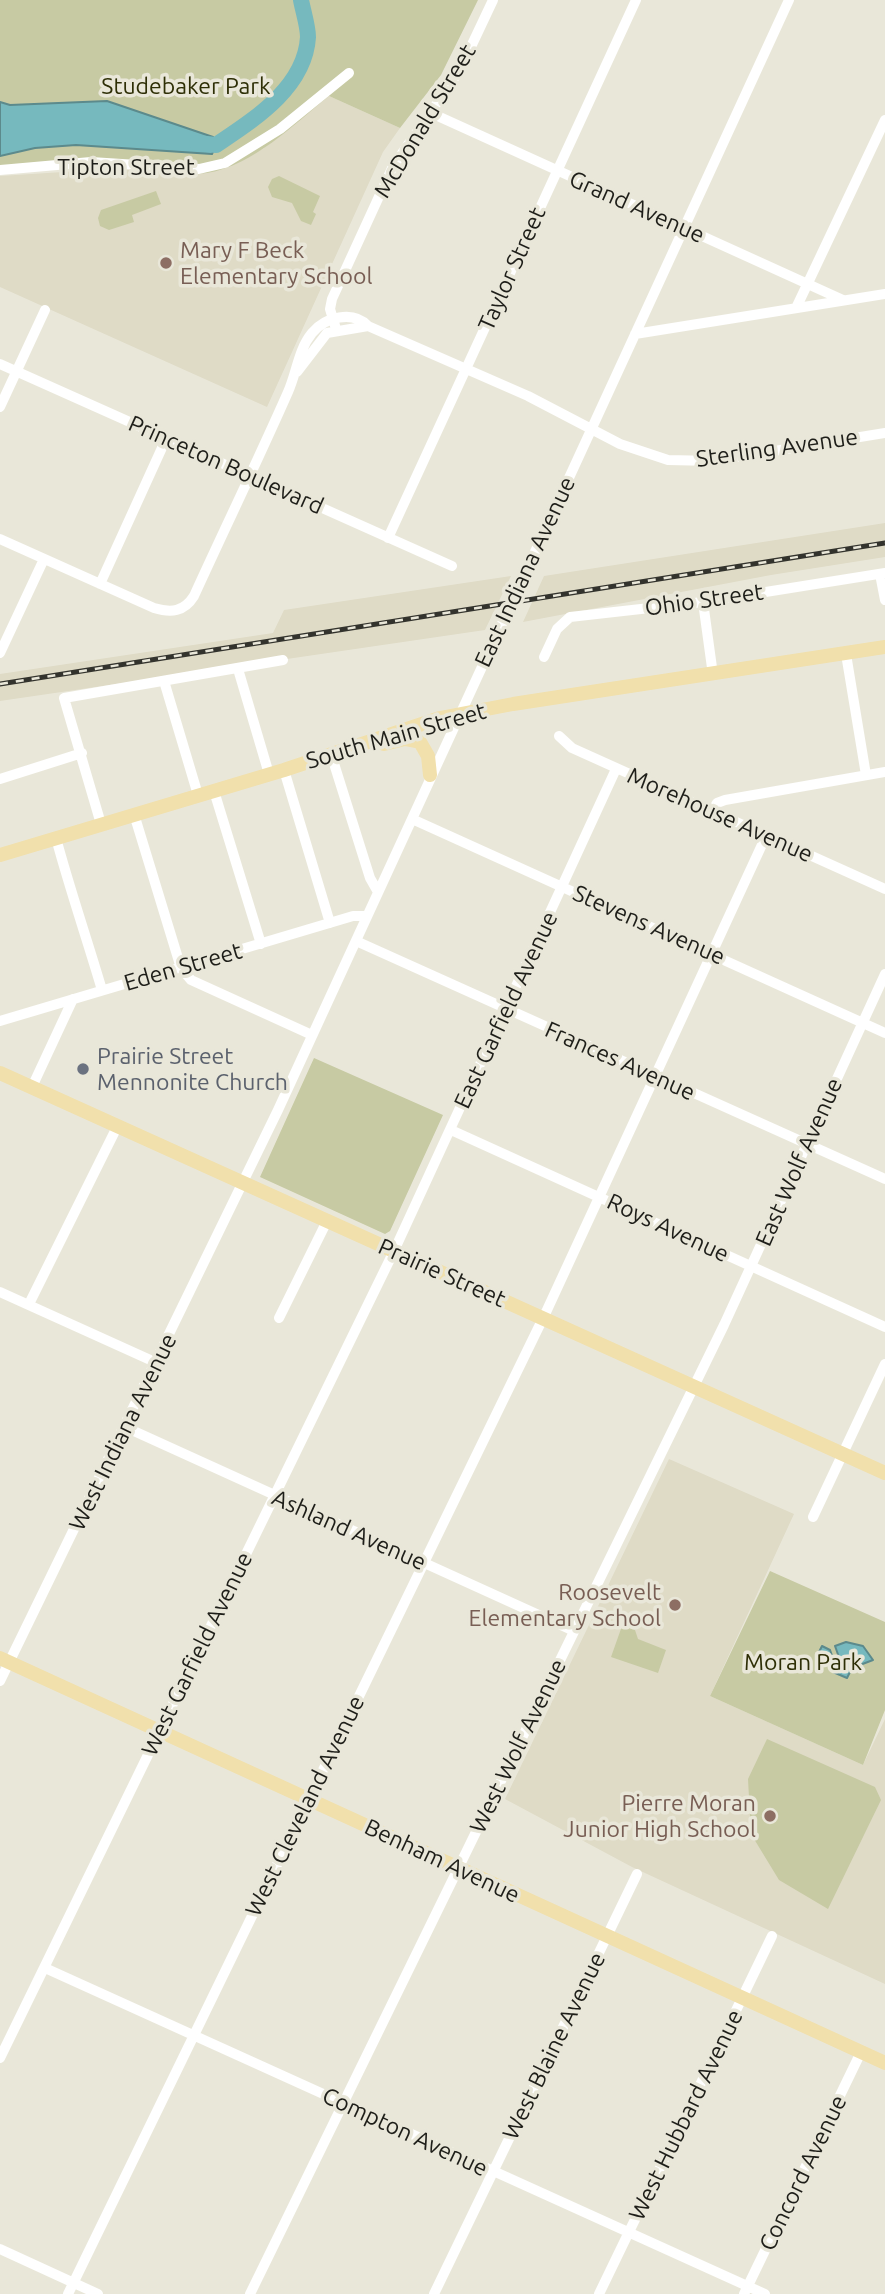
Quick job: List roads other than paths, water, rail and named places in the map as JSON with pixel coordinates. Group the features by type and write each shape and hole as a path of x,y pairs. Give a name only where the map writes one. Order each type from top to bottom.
{"main road":[{"name":"South Main Street","path":"0,854 214,791 459,714 885,647"},
{"path":"359,745 369,748 405,739 416,740 428,756 430,775"},
{"name":"Prairie Street","path":"1,1075 118,1125 885,1473"},
{"name":"Benham Avenue","path":"5,1661 885,2063"}],"street":[{"name":"McDonald Street","path":"334,324 332,299 382,188 393,166 460,70 493,0"},
{"name":"Taylor Street","path":"388,538 636,0"},
{"name":"East Indiana Avenue","path":"244,1182 789,0"},
{"name":"Tipton Street","path":"0,170 91,162 199,169 225,163 280,129 349,72"},
{"name":"Grand Avenue","path":"431,113 843,300"},
{"path":"797,306 885,120"},
{"path":"635,334 797,306 882,295 885,282"},
{"path":"0,407 45,310"},
{"path":"0,538 154,608 177,611 194,596 296,374 334,324 351,317 467,369 590,429"},
{"name":"Princeton Boulevard","path":"0,364 452,566"},
{"name":"Sterling Avenue","path":"590,429 650,456 692,462 885,433"},
{"path":"100,584 166,439"},
{"path":"0,653 44,559"},
{"path":"882,573 885,600"},
{"name":"Ohio Street","path":"544,657 557,629 570,617 703,602 882,573"},
{"path":"703,602 713,675"},
{"path":"846,654 866,775"},
{"path":"101,824 64,698 283,660"},
{"path":"238,669 269,774"},
{"path":"164,681 198,795"},
{"name":"Morehouse Avenue","path":"559,736 572,748 616,769 885,889"},
{"path":"0,779 82,753"},
{"path":"331,754 370,878 378,892"},
{"path":"284,769 330,923"},
{"name":"East Garfield Avenue","path":"394,1251 616,769"},
{"path":"712,811 717,803 725,800 885,772"},
{"path":"214,791 261,944"},
{"path":"134,814 181,968 191,980 312,1035"},
{"name":"Stevens Avenue","path":"412,818 885,1033"},
{"name":"West Cleveland Avenue","path":"68,2294 543,1319 766,836"},
{"path":"56,838 74,906 83,923 102,990"},
{"name":"Eden Street","path":"0,1021 353,916 367,916"},
{"name":"Frances Avenue","path":"356,940 885,1180"},
{"name":"East Wolf Avenue","path":"694,1387 885,974"},
{"path":"32,1087 73,999"},
{"path":"29,1304 118,1125"},
{"name":"Roys Avenue","path":"451,1130 885,1327"},
{"name":"West Indiana Avenue","path":"0,1681 5,1661 125,1427 244,1182"},
{"path":"279,1318 327,1221"},
{"name":"West Garfield Avenue","path":"0,2058 4,2041 45,1968 394,1251"},
{"path":"0,1292 156,1363"},
{"path":"813,1517 885,1364"},
{"name":"West Wolf Avenue","path":"250,2294 694,1387"},
{"name":"Ashland Avenue","path":"125,1427 575,1631"},
{"name":"West Blaine Avenue","path":"434,2294 638,1874"},
{"name":"West Hubbard Avenue","path":"598,2294 772,1936"},
{"name":"Compton Avenue","path":"45,1968 629,2232 746,2290 765,2294"},
{"name":"Concord Avenue","path":"746,2290 862,2052"},
{"path":"0,2249 98,2294"}],"water":[{"path":"107,101 213,137 216,145 212,154 76,145 35,148 0,156 0,102 10,105"},
{"path":"846,1642 863,1646 873,1660 852,1668 847,1678 833,1672 829,1662 817,1656 822,1646 830,1650 834,1661 840,1660 835,1646"}],"waterway":[{"path":"197,143 216,145 246,125 275,101 298,72 308,37 301,0"}],"railway":[{"path":"0,684 885,543"}],"place":[{"name":"Mary F Beck Elementary School","path":"166,263"},
{"name":"Prairie Street Mennonite Church","path":"83,1069"},
{"name":"Roosevelt Elementary School","path":"675,1605"},
{"name":"Pierre Moran Junior High School","path":"770,1816"}],"park label":[{"name":"Studebaker Park","path":"186,86"},
{"name":"Moran Park","path":"803,1662"}]}
